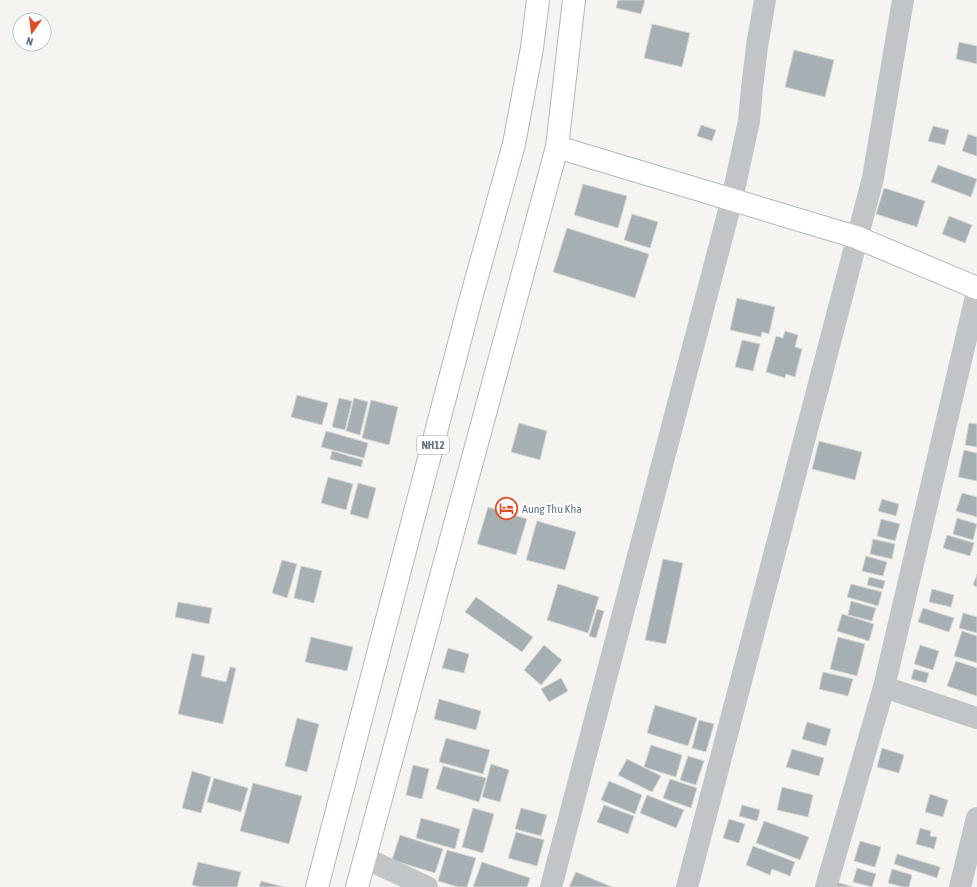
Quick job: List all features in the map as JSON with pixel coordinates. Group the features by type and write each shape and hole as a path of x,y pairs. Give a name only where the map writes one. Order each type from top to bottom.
{"main road":[{"name":"NH12","path":"317,887 465,321 514,144 532,48 538,0"},
{"path":"358,887 557,147 574,0"},
{"path":"557,147 732,199 856,238 977,288"}],"street":[{"path":"551,887 732,199 749,121 757,46 765,0"},
{"path":"687,887 856,238 873,178 902,0"},
{"path":"826,887 884,687 977,292"},
{"path":"884,687 977,718"},
{"path":"960,887 977,818"},
{"path":"365,858 427,887"}],"building":[{"path":"618,0 645,0 641,14 616,8"},
{"path":"652,24 690,33 682,67 644,58"},
{"path":"959,42 977,46 977,64 956,59"},
{"path":"794,50 834,60 825,97 785,87"},
{"path":"701,125 716,130 712,141 697,136"},
{"path":"933,126 949,130 945,145 928,141"},
{"path":"968,134 977,137 977,156 962,151"},
{"path":"938,165 977,179 971,197 931,182"},
{"path":"583,184 627,196 618,228 574,215"},
{"path":"884,188 925,201 917,227 876,214"},
{"path":"632,214 658,222 650,248 624,240"},
{"path":"949,216 972,225 965,243 942,234"},
{"path":"567,228 649,254 635,298 553,272"},
{"path":"737,298 775,307 769,334 762,332 761,337 730,330"},
{"path":"785,331 798,335 795,347 802,349 795,377 786,374 785,378 766,372 776,336 783,338"},
{"path":"742,340 760,344 753,371 735,367"},
{"path":"297,395 328,403 322,425 291,417"},
{"path":"339,398 352,401 345,430 332,427"},
{"path":"354,398 368,402 360,435 346,431"},
{"path":"371,400 398,407 389,445 362,438"},
{"path":"519,423 547,431 540,460 511,452"},
{"path":"969,423 977,424 977,447 965,445"},
{"path":"326,431 368,443 364,458 321,447"},
{"path":"819,441 862,452 855,480 812,469"},
{"path":"964,450 977,453 977,481 958,477"},
{"path":"332,451 363,460 361,467 330,459"},
{"path":"328,477 353,484 346,510 321,503"},
{"path":"358,483 376,488 368,519 350,514"},
{"path":"962,493 977,497 977,517 956,511"},
{"path":"882,499 899,504 896,516 878,511"},
{"path":"488,507 527,519 516,555 477,544"},
{"path":"957,518 977,524 973,540 953,534"},
{"path":"881,519 900,524 895,541 877,536"},
{"path":"537,521 576,532 565,570 526,560"},
{"path":"947,535 974,543 970,556 943,548"},
{"path":"873,539 895,544 892,559 870,554"},
{"path":"866,556 887,562 883,576 862,571"},
{"path":"663,559 683,563 666,644 645,640"},
{"path":"282,560 297,564 287,598 272,593"},
{"path":"301,566 322,571 314,603 294,598"},
{"path":"977,574 977,587 973,585"},
{"path":"869,577 885,581 883,589 867,585"},
{"path":"558,584 599,597 588,633 547,620"},
{"path":"851,584 882,592 878,606 847,597"},
{"path":"932,589 954,595 951,607 929,602"},
{"path":"476,597 533,637 522,652 465,612"},
{"path":"851,601 876,608 872,621 848,615"},
{"path":"178,602 212,608 209,624 175,617"},
{"path":"923,608 954,618 949,632 918,622"},
{"path":"597,609 604,611 596,638 589,636"},
{"path":"963,613 977,617 977,633 959,628"},
{"path":"842,614 874,624 869,641 837,631"},
{"path":"962,631 977,636 977,663 954,656"},
{"path":"311,637 353,647 347,671 305,662"},
{"path":"838,637 865,644 857,676 830,669"},
{"path":"544,645 562,660 541,685 524,670"},
{"path":"920,645 939,651 933,670 914,664"},
{"path":"448,648 469,654 464,673 442,668"},
{"path":"192,653 205,656 201,676 226,682 230,667 236,668 223,724 178,714"},
{"path":"956,661 977,668 977,696 947,686"},
{"path":"914,669 929,673 926,683 911,679"},
{"path":"823,672 853,679 848,696 819,689"},
{"path":"561,678 568,691 549,702 541,689"},
{"path":"439,699 481,711 476,730 434,719"},
{"path":"655,705 697,718 688,746 647,733"},
{"path":"297,718 319,724 307,772 285,766"},
{"path":"699,720 714,724 706,752 692,748"},
{"path":"807,722 831,729 826,746 802,739"},
{"path":"446,738 490,750 483,774 439,762"},
{"path":"651,745 682,755 676,777 644,767"},
{"path":"882,748 904,755 899,773 877,767"},
{"path":"792,749 824,758 819,776 786,767"},
{"path":"688,756 704,761 696,785 680,780"},
{"path":"627,759 661,776 652,792 618,775"},
{"path":"491,764 509,770 500,802 482,797"},
{"path":"413,765 429,769 422,799 406,795"},
{"path":"443,766 486,778 479,802 436,789"},
{"path":"192,771 211,777 201,813 182,808"},
{"path":"214,778 248,788 241,812 207,802"},
{"path":"670,779 697,788 691,808 663,798"},
{"path":"609,781 642,795 635,814 601,800"},
{"path":"253,783 302,796 289,844 240,831"},
{"path":"782,787 813,795 808,817 777,810"},
{"path":"930,794 948,800 943,817 925,812"},
{"path":"647,795 684,810 676,828 640,813"},
{"path":"604,805 634,816 628,834 597,822"},
{"path":"742,805 760,810 757,821 739,816"},
{"path":"473,808 494,814 483,853 462,847"},
{"path":"521,808 547,815 541,836 515,829"},
{"path":"421,818 460,829 455,849 416,838"},
{"path":"729,819 745,824 739,843 723,838"},
{"path":"764,821 809,837 800,860 756,843"},
{"path":"920,828 931,831 930,836 937,837 934,849 916,844"},
{"path":"516,832 544,840 537,866 508,858"},
{"path":"400,835 443,849 435,873 392,860"},
{"path":"860,841 881,847 875,867 854,861"},
{"path":"753,846 795,862 790,876 772,869 770,875 746,865"},
{"path":"447,850 476,858 467,887 458,887 438,881"},
{"path":"897,854 940,867 937,878 894,864"},
{"path":"198,862 241,872 237,887 200,887 192,885"},
{"path":"482,862 530,878 527,887 473,887"},
{"path":"857,868 876,874 872,887 853,882"},
{"path":"892,869 912,875 909,887 888,883"},
{"path":"576,872 612,887 569,887"},
{"path":"261,881 284,887 259,887"},
{"path":"833,881 853,887 831,887"}],"place":[{"name":"Aung Thu Kha","path":"507,509"}]}
